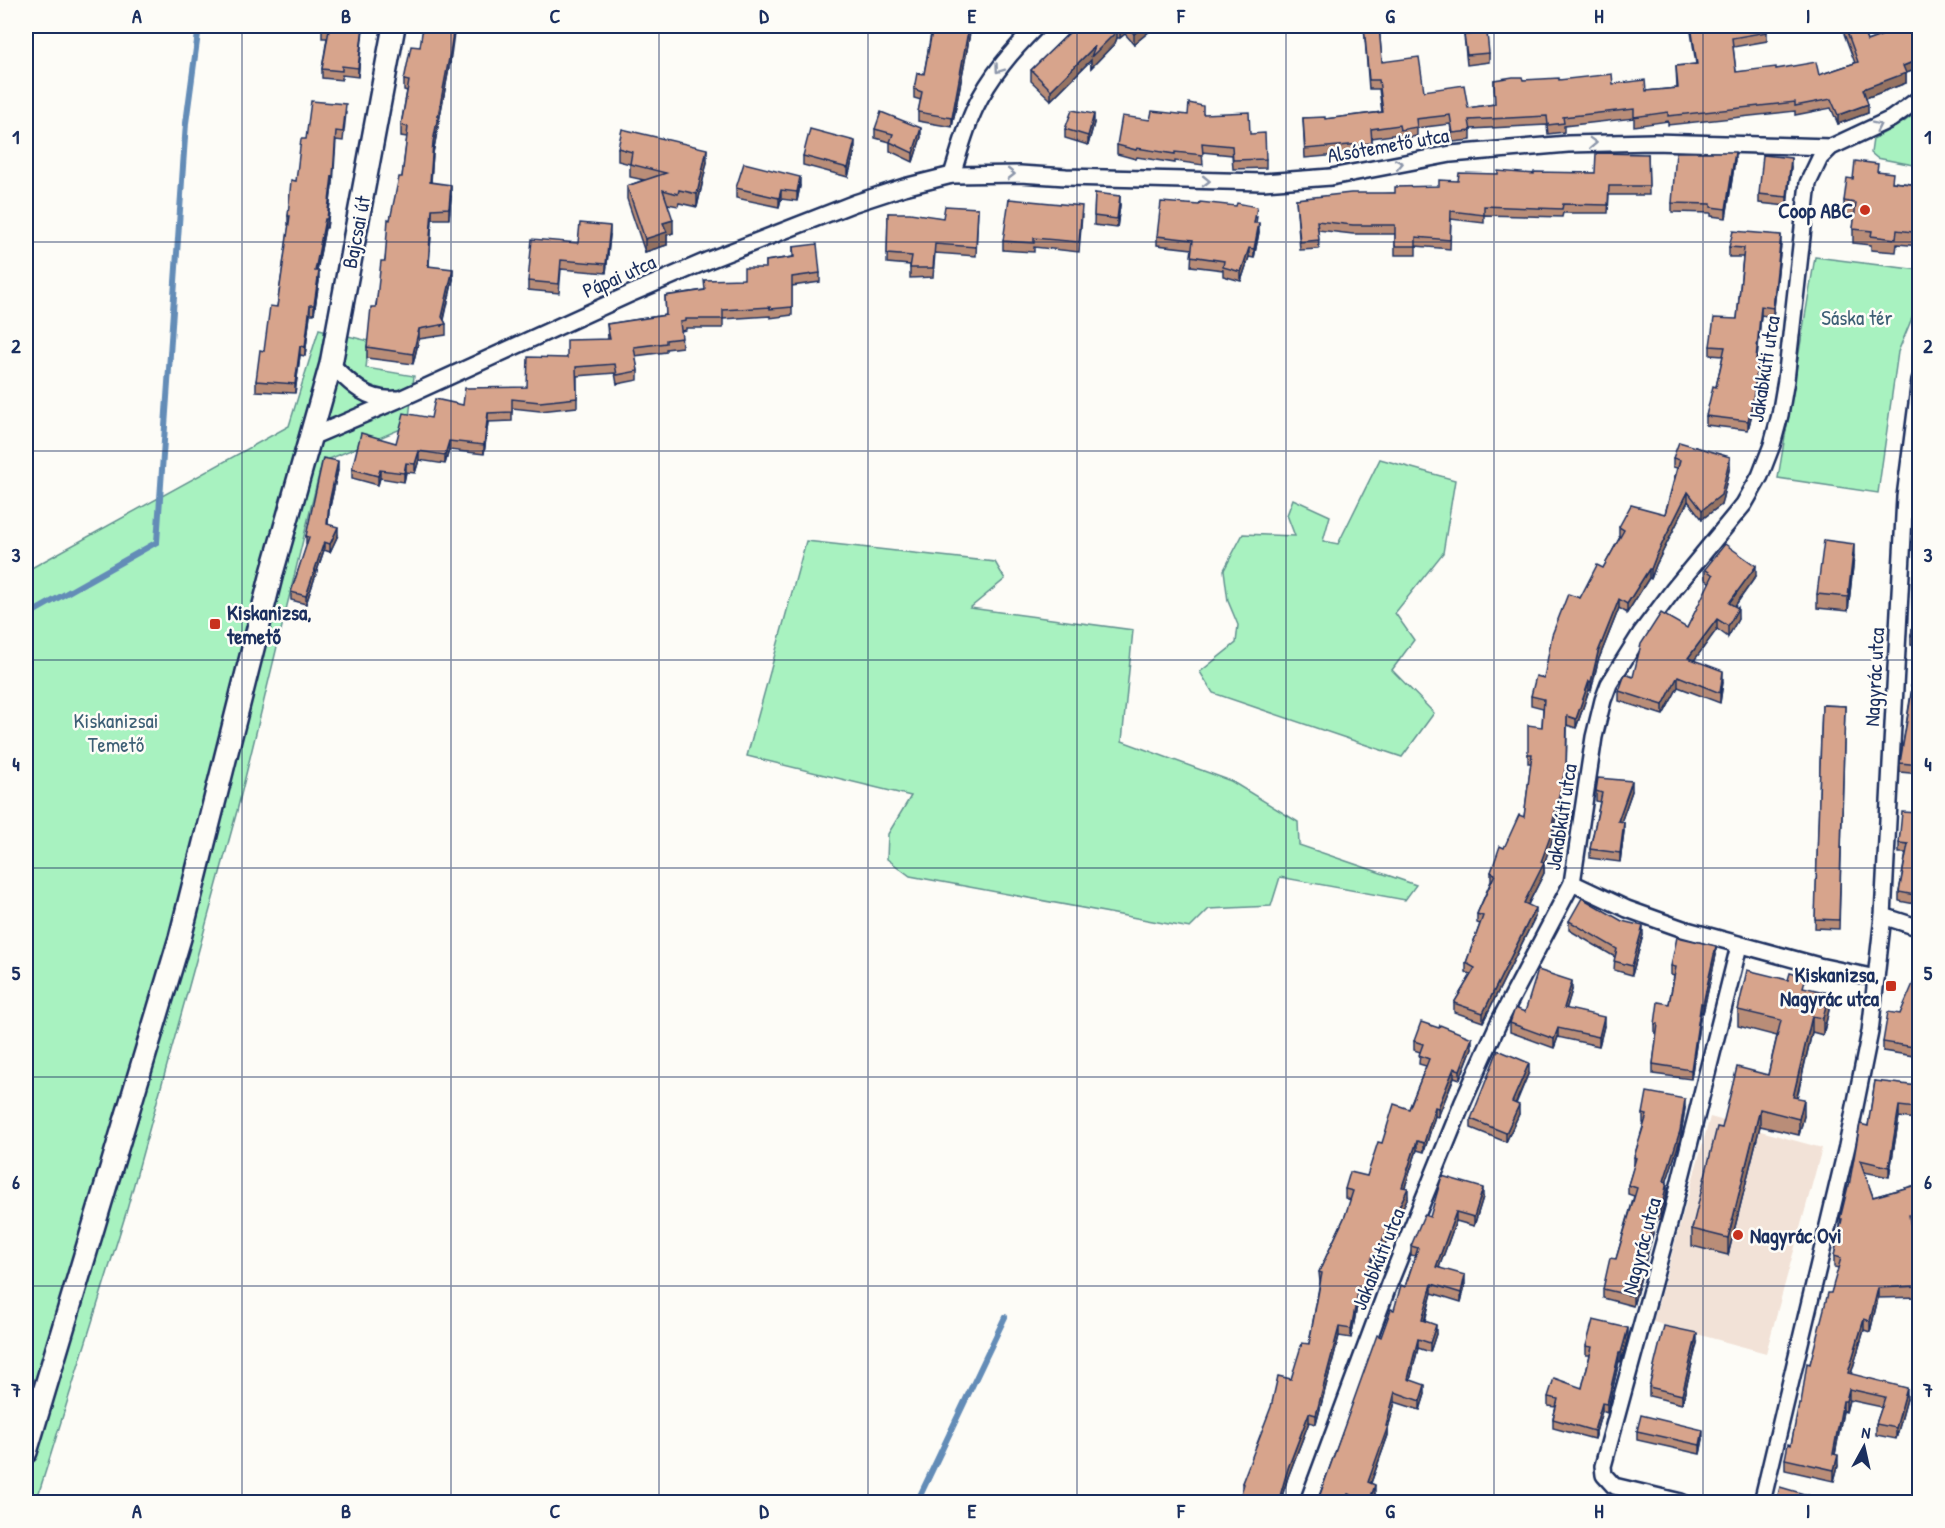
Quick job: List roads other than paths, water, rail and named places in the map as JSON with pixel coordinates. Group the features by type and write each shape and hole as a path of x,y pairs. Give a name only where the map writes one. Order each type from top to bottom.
{"main road":[{"name":"Bajcsai út","path":"26,1452 180,938 272,573 331,364 394,26"}],"street":[{"path":"952,175 965,133 986,87 1016,47 1037,26"},
{"path":"1831,147 1891,119 1920,98"},
{"name":"Alsótemető utca","path":"952,175 1020,174 1263,182 1331,177 1451,154 1568,144 1653,142 1831,147"},
{"name":"Jakabkúti utca","path":"1308,1503 1389,1284 1463,1102 1498,1024 1572,883 1594,737 1603,700 1610,684 1641,633 1744,504 1760,476 1772,445 1786,380 1808,183 1820,158 1831,147"},
{"name":"Pápai utca","path":"310,437 402,399 709,260 855,203 952,175"},
{"path":"331,364 351,384 370,397 388,400 402,399"},
{"name":"Nagyrác utca","path":"1762,1503 1856,1104 1870,1032 1883,916 1905,497 1920,380"},
{"path":"1572,883 1627,909 1683,929 1739,946 1876,978"},
{"path":"1883,916 1920,928"},
{"name":"Nagyrác utca","path":"1681,1503 1614,1486 1604,1475 1603,1466 1672,1213 1739,946"}],"waterway":[{"path":"26,616 157,542 186,123 199,26"},
{"path":"917,1502 1005,1317"}],"place":[{"name":"Coop ABC","path":"1865,210"},
{"name":"Kiskanizsa, temető","path":"215,624"},
{"name":"Kiskanizsa, Nagyrác utca","path":"1891,986"},
{"name":"Nagyrác Ovi","path":"1738,1235"}],"park label":[{"name":"Sáska tér","path":"1857,317"},
{"name":"Kiskanizsai Temető","path":"116,732"}]}
